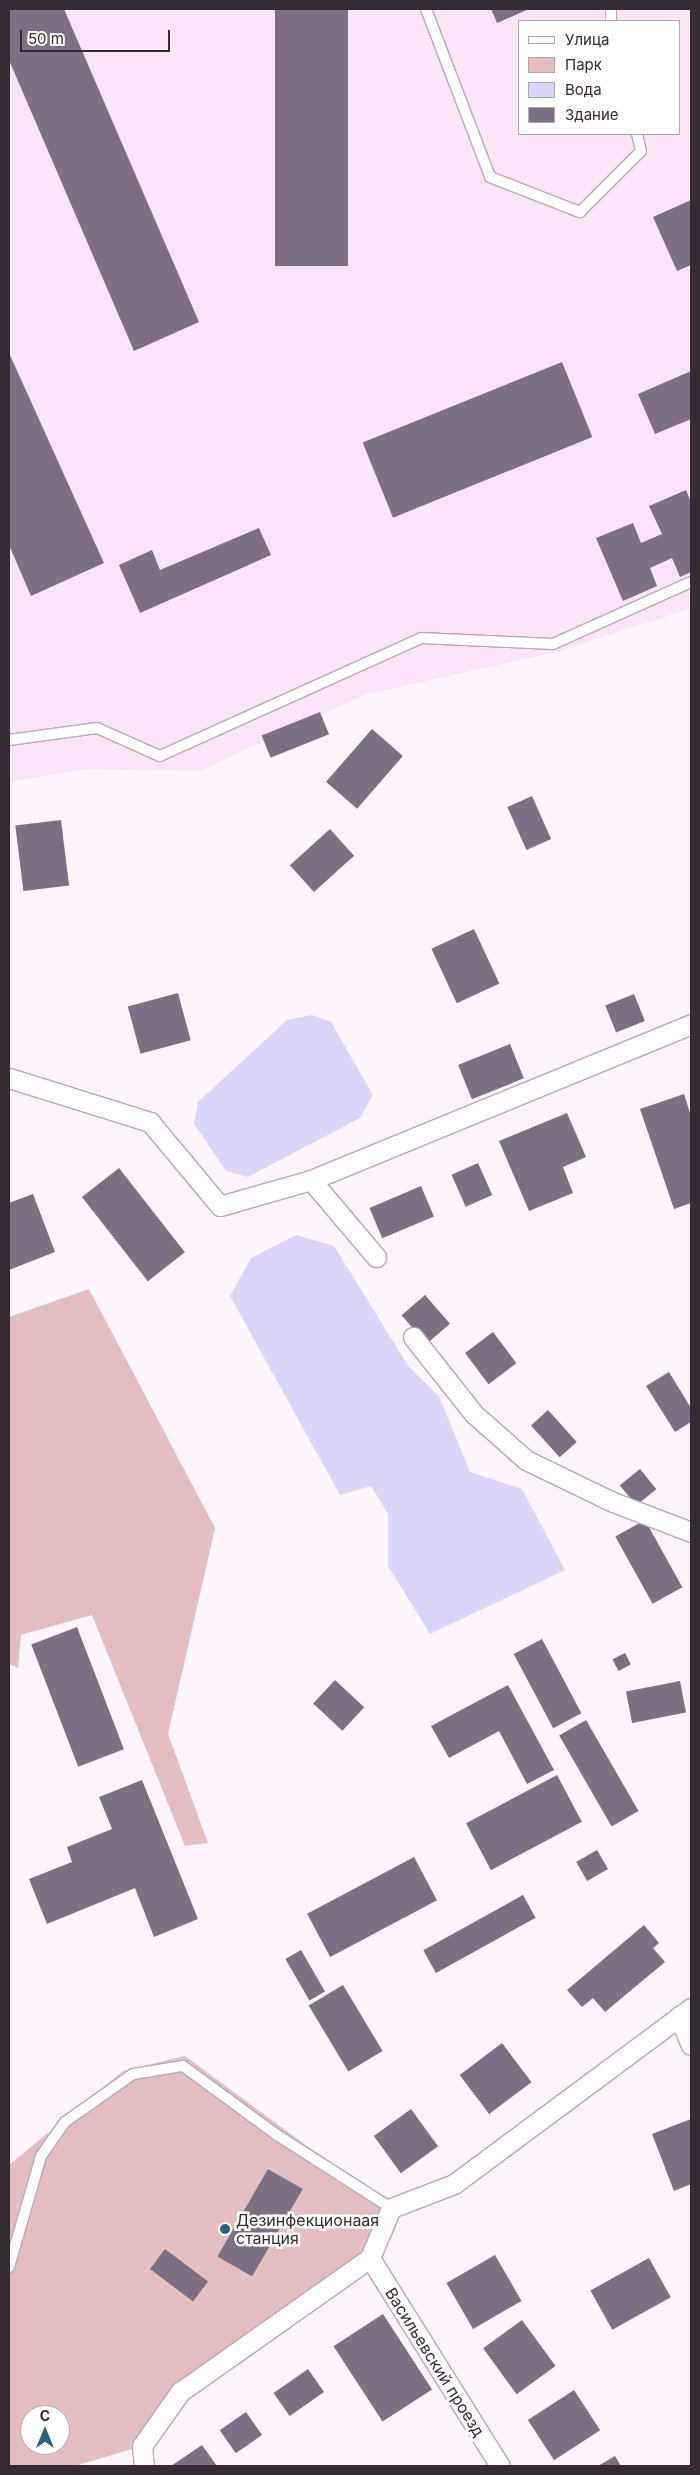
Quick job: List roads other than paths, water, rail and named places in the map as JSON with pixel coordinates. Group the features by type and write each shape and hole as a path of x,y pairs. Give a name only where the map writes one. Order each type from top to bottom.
{"street":[{"path":"9,1078 150,1122 220,1206 311,1180 691,1024"},
{"path":"311,1180 376,1258"},
{"path":"413,1337 474,1414 526,1460 613,1502 691,1532"},
{"path":"144,2466 142,2446 180,2392 370,2258 390,2208 454,2184 685,2012 691,2045"},
{"name":"Васильевский проезд","path":"370,2258 500,2466"}],"lane":[{"path":"426,9 490,177 580,212 641,151 637,135"},
{"path":"9,740 98,728 160,756 421,638 553,644 691,582"},
{"path":"9,2266 40,2156 66,2122 133,2074 183,2066 277,2135 390,2208"}],"water":[{"path":"312,1015 331,1022 373,1095 360,1118 248,1177 226,1171 194,1124 198,1102 287,1020"},
{"path":"296,1235 334,1246 409,1367 439,1396 470,1472 522,1489 565,1570 430,1634 388,1566 388,1514 371,1486 340,1495 230,1296 251,1258"}],"place":[{"name":"Дезинфекционаая станция","path":"225,2229"}]}
